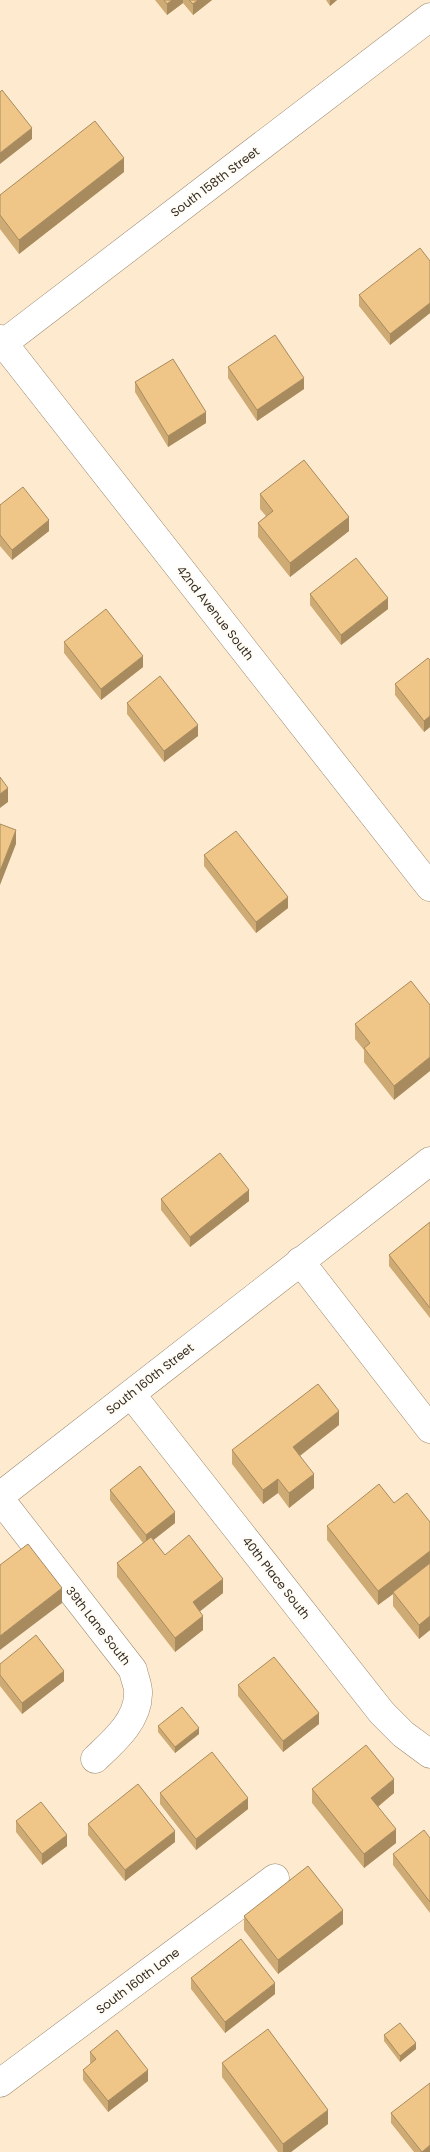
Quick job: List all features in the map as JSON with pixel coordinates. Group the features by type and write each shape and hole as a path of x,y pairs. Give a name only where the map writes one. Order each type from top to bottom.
{"street":[{"name":"South 158th Street","path":"1,343 430,18"},
{"name":"42nd Avenue South","path":"1,343 430,887"},
{"name":"South 160th Street","path":"0,1498 430,1161"},
{"path":"300,1261 430,1430"},
{"name":"40th Place South","path":"131,1394 382,1713 403,1734 430,1754"},
{"name":"39th Lane South","path":"0,1498 133,1670 139,1693 134,1714 119,1736 95,1760"},
{"name":"South 160th Lane","path":"0,2083 275,1878"}],"building":[{"path":"164,0 172,0 167,4"},
{"path":"189,0 198,0 193,4"},
{"path":"2,90 32,128 0,153 0,92"},
{"path":"95,121 124,158 19,240 0,215 0,195"},
{"path":"420,248 430,261 430,303 390,334 359,295"},
{"path":"275,335 304,378 257,410 228,367"},
{"path":"173,359 206,412 168,436 135,382"},
{"path":"304,460 349,517 290,563 258,523 273,511 260,494"},
{"path":"23,487 49,520 12,550 0,535 0,505"},
{"path":"356,558 388,598 341,635 310,594"},
{"path":"106,609 143,656 101,689 64,642"},
{"path":"428,658 430,660 430,716 424,721 395,684"},
{"path":"160,676 198,725 164,751 127,703"},
{"path":"0,777 8,788 0,794"},
{"path":"0,824 16,830 0,871"},
{"path":"236,831 288,897 256,922 204,855"},
{"path":"411,981 430,1005 430,1057 394,1086 364,1048 370,1043 355,1024"},
{"path":"220,1153 249,1190 190,1237 161,1199"},
{"path":"430,1222 430,1308 389,1255"},
{"path":"318,1384 339,1411 293,1447 314,1474 289,1493 278,1479 263,1490 232,1450"},
{"path":"140,1466 175,1512 146,1535 110,1490"},
{"path":"379,1484 394,1503 407,1493 430,1522 430,1551 378,1591 327,1526"},
{"path":"189,1535 223,1579 193,1602 203,1616 175,1638 117,1563 151,1537 165,1555"},
{"path":"28,1544 62,1588 0,1636 0,1565"},
{"path":"430,1563 430,1616 419,1625 393,1592"},
{"path":"36,1635 64,1671 22,1703 0,1675 0,1664"},
{"path":"274,1657 319,1713 283,1741 238,1685"},
{"path":"182,1707 199,1728 175,1747 158,1726"},
{"path":"366,1745 394,1779 371,1798 396,1829 364,1854 312,1789"},
{"path":"212,1752 248,1798 196,1839 160,1793"},
{"path":"138,1784 175,1831 125,1870 88,1824"},
{"path":"41,1802 67,1835 42,1854 16,1821"},
{"path":"424,1830 430,1838 430,1902 393,1854"},
{"path":"308,1866 343,1910 278,1960 244,1916"},
{"path":"241,1939 275,1983 225,2022 191,1978"},
{"path":"400,2023 416,2043 400,2056 384,2035"},
{"path":"268,2029 328,2110 283,2144 222,2063"},
{"path":"117,2030 148,2070 108,2101 83,2070 96,2059 90,2052"},
{"path":"430,2083 430,2145 422,2152 391,2113"}]}
